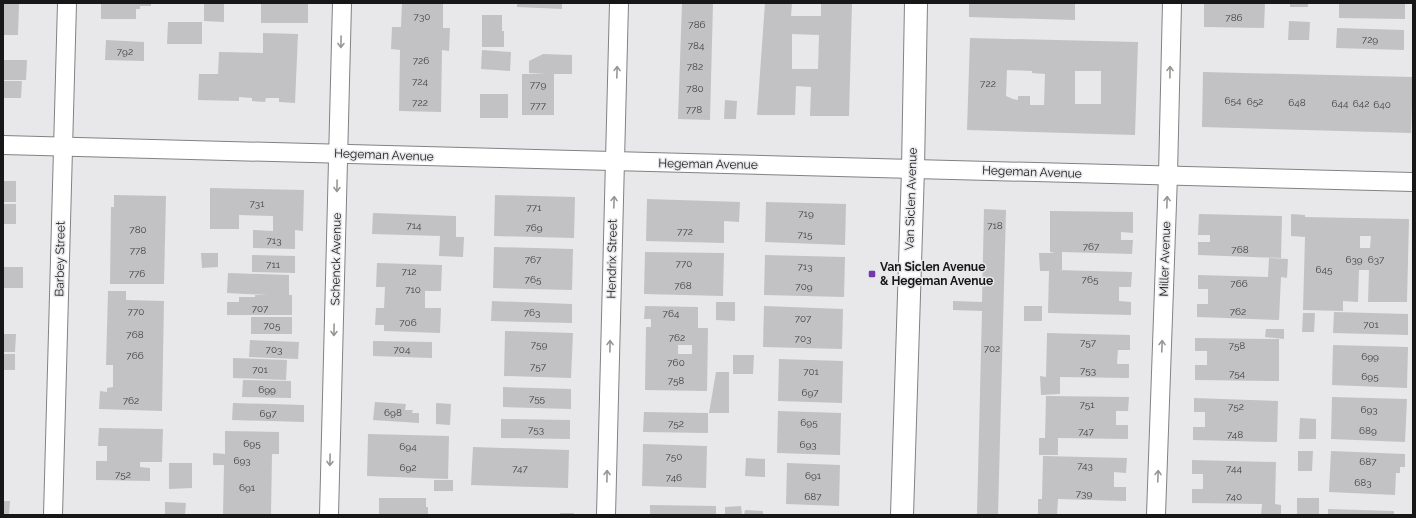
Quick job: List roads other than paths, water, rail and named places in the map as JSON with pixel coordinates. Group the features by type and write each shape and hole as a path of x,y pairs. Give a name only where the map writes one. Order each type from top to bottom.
{"street":[{"name":"Barbey Street","path":"54,515 62,146 67,3"},
{"name":"Schenck Avenue","path":"329,515 342,3"},
{"name":"Hendrix Street","path":"606,515 619,3"},
{"name":"Van Siclen Avenue","path":"902,515 916,3"},
{"name":"Miller Avenue","path":"1156,515 1168,175 1172,3"},
{"name":"Hegeman Avenue","path":"3,145 1413,182"}],"place":[{"name":"Van Siclen Avenue & Hegeman Avenue","path":"872,274"}]}
